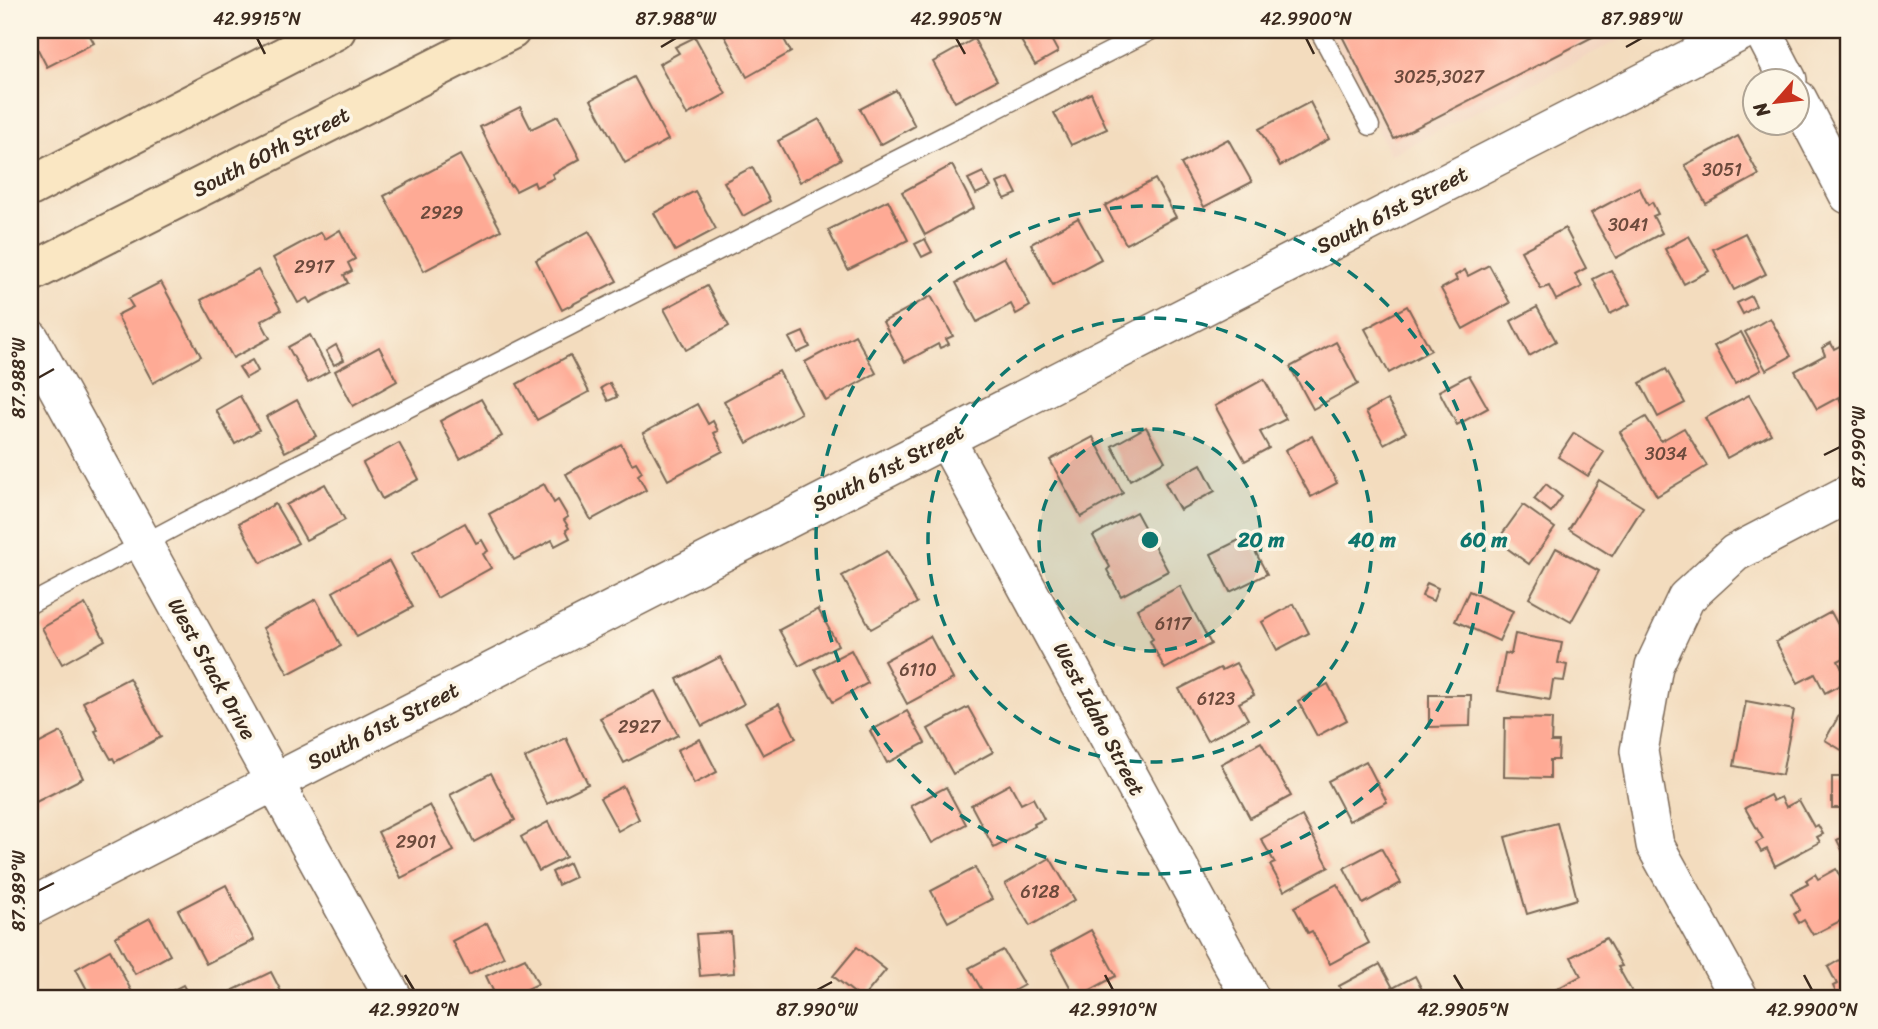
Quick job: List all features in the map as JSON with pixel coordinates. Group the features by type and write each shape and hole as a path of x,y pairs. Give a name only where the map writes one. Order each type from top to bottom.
{"main road":[{"path":"30,187 336,30"},
{"name":"South 60th Street","path":"30,273 511,30"}],"street":[{"name":"South 61st Street","path":"30,907 1745,30"},
{"path":"1762,30 1781,66"},
{"path":"1812,127 1848,195"},
{"name":"West Stack Drive","path":"30,338 394,999"},
{"name":"West Idaho Street","path":"946,439 1251,999"},
{"path":"1740,999 1656,845 1639,751 1654,666 1686,598 1734,554 1848,494"}],"lane":[{"path":"30,604 1152,30"},
{"path":"1319,30 1370,126"}],"shaded area":[{"path":"1329,30 1639,30 1390,155"}],"building":[{"path":"30,30 87,30 94,43 47,67"},
{"path":"729,30 779,30 791,52 747,77 723,33"},
{"path":"1015,30 1046,30 1058,52 1035,65"},
{"path":"1339,30 1606,30 1394,139"},
{"path":"695,37 726,94 687,115 659,64 679,53 675,47"},
{"path":"974,39 997,80 955,102 933,62"},
{"path":"634,77 668,140 625,163 591,100"},
{"path":"896,90 915,126 880,145 860,109"},
{"path":"1091,93 1107,129 1071,145 1054,113"},
{"path":"1310,102 1329,139 1280,166 1259,129"},
{"path":"520,107 531,129 558,116 580,159 552,174 554,178 536,187 534,182 516,191 510,186 480,127"},
{"path":"819,119 841,159 800,182 778,141"},
{"path":"1738,136 1759,175 1706,204 1685,165"},
{"path":"1228,139 1252,182 1204,207 1181,164"},
{"path":"460,155 501,230 424,271 384,196"},
{"path":"952,165 974,208 925,235 902,192"},
{"path":"752,167 770,201 743,216 724,182"},
{"path":"983,172 991,187 976,194 968,179"},
{"path":"1009,178 1017,194 1005,199 997,183"},
{"path":"1155,179 1176,217 1126,244 1105,206"},
{"path":"1639,187 1648,205 1652,202 1658,214 1653,216 1662,233 1616,258 1591,213"},
{"path":"695,191 716,229 675,251 654,213"},
{"path":"888,200 908,240 848,270 828,230"},
{"path":"1078,218 1101,259 1053,285 1031,244"},
{"path":"1565,228 1586,268 1575,274 1582,287 1556,300 1549,286 1541,289 1521,251"},
{"path":"340,230 355,259 348,263 352,271 344,275 348,283 310,303 307,298 298,303 273,258 321,232 325,239"},
{"path":"589,231 617,281 562,310 536,260"},
{"path":"1745,233 1766,274 1734,290 1713,249"},
{"path":"1689,236 1709,271 1684,284 1665,249"},
{"path":"925,239 932,252 922,257 915,244"},
{"path":"1004,257 1030,306 1016,314 1011,304 977,322 956,283"},
{"path":"1489,265 1510,303 1463,329 1441,289 1457,280 1455,276 1465,270 1468,276"},
{"path":"258,270 281,310 261,321 270,338 233,358 201,300"},
{"path":"1611,270 1630,304 1610,314 1593,279"},
{"path":"161,282 201,356 153,383 117,315 133,307 128,299"},
{"path":"707,286 729,326 686,350 664,309"},
{"path":"931,296 953,336 946,339 949,344 940,348 938,344 905,362 883,322"},
{"path":"1751,296 1756,306 1743,314 1737,303"},
{"path":"1407,306 1431,350 1389,373 1365,329"},
{"path":"1537,307 1556,341 1529,356 1511,321"},
{"path":"1770,318 1791,356 1766,370 1745,332"},
{"path":"803,332 810,347 797,353 789,338"},
{"path":"1741,332 1761,370 1735,384 1714,346"},
{"path":"310,335 329,371 308,383 288,347"},
{"path":"855,335 876,373 826,401 805,362"},
{"path":"1336,342 1358,384 1313,409 1290,367"},
{"path":"1848,342 1848,399 1841,402 1839,397 1817,409 1795,371 1825,355 1822,348 1831,343 1834,349"},
{"path":"336,345 344,360 334,365 326,351"},
{"path":"379,347 397,381 353,406 335,371"},
{"path":"570,355 589,392 537,420 517,384"},
{"path":"252,360 258,371 246,378 239,367"},
{"path":"1666,369 1685,403 1658,417 1640,383"},
{"path":"779,371 801,413 747,443 724,401"},
{"path":"1469,375 1488,408 1457,425 1439,391"},
{"path":"1264,379 1286,419 1260,432 1269,448 1245,461 1215,406"},
{"path":"610,383 617,397 608,401 601,388"},
{"path":"1749,395 1771,434 1727,458 1705,418"},
{"path":"240,396 259,430 235,444 216,410"},
{"path":"481,399 502,436 460,459 440,421"},
{"path":"297,400 316,436 285,452 266,417"},
{"path":"1387,400 1406,432 1384,444 1366,412"},
{"path":"697,404 708,424 713,421 718,431 714,433 723,451 668,480 643,433"},
{"path":"1646,417 1661,441 1684,428 1707,466 1657,496 1620,432"},
{"path":"1146,427 1165,461 1130,480 1112,446"},
{"path":"1574,433 1604,452 1588,476 1558,457"},
{"path":"1312,436 1337,483 1311,497 1285,450"},
{"path":"1093,437 1123,493 1081,517 1050,460"},
{"path":"399,443 419,479 382,499 363,463"},
{"path":"621,444 632,464 636,462 642,472 638,475 646,490 591,520 566,474"},
{"path":"1201,464 1215,491 1180,510 1165,483"},
{"path":"1599,480 1643,507 1612,556 1569,529"},
{"path":"325,484 345,520 306,540 286,505"},
{"path":"544,484 554,503 558,500 568,517 564,520 569,528 566,530 570,538 555,546 552,540 514,560 489,514"},
{"path":"1546,484 1562,497 1551,512 1534,499"},
{"path":"275,504 298,543 261,563 239,523"},
{"path":"1523,505 1555,528 1529,564 1497,541"},
{"path":"1136,512 1168,571 1121,596 1107,570 1110,567 1093,536"},
{"path":"465,523 476,543 482,540 488,551 483,554 491,568 437,598 412,553"},
{"path":"1247,536 1267,574 1230,592 1211,554"},
{"path":"1556,548 1599,571 1571,622 1529,598"},
{"path":"887,551 917,603 871,629 842,576"},
{"path":"389,561 413,607 357,637 333,592"},
{"path":"1427,583 1438,588 1433,601 1422,596"},
{"path":"1180,586 1211,644 1165,669 1137,609"},
{"path":"1469,591 1513,611 1499,641 1455,621"},
{"path":"316,599 341,646 288,674 263,628"},
{"path":"85,604 105,640 62,664 42,628"},
{"path":"1294,604 1309,633 1277,650 1262,622"},
{"path":"818,609 838,645 799,666 779,630"},
{"path":"1831,612 1848,643 1848,656 1838,661 1848,681 1825,693 1815,674 1798,683 1776,642"},
{"path":"1515,634 1562,643 1558,663 1567,665 1564,681 1553,680 1550,700 1498,691 1505,653 1511,654"},
{"path":"930,636 953,679 907,704 884,661"},
{"path":"851,650 868,683 833,702 815,669"},
{"path":"720,657 744,704 702,726 677,679"},
{"path":"1236,663 1254,695 1239,703 1248,719 1207,741 1179,689"},
{"path":"129,678 161,737 115,762 95,731 98,730 83,702"},
{"path":"1328,684 1347,720 1317,736 1298,701"},
{"path":"655,691 678,735 624,763 600,718"},
{"path":"1429,695 1471,695 1470,726 1429,727"},
{"path":"1746,701 1794,710 1782,775 1734,766"},
{"path":"779,704 796,738 763,755 745,722"},
{"path":"968,707 993,752 953,774 928,729"},
{"path":"907,711 925,743 887,763 870,731"},
{"path":"1841,712 1848,716 1848,754 1825,740"},
{"path":"1505,718 1552,719 1551,742 1559,742 1558,760 1550,760 1550,778 1504,777"},
{"path":"61,732 83,778 30,805 30,748"},
{"path":"566,738 588,784 547,804 525,758"},
{"path":"700,739 717,772 694,784 677,750"},
{"path":"1261,742 1291,796 1250,818 1221,764"},
{"path":"1366,761 1387,802 1349,821 1328,781"},
{"path":"491,773 515,820 474,842 450,795"},
{"path":"1832,777 1848,777 1848,808 1832,808"},
{"path":"1010,784 1021,804 1033,798 1044,819 994,848 971,805"},
{"path":"623,786 639,819 618,831 600,798"},
{"path":"946,787 966,824 932,843 911,806"},
{"path":"1770,795 1773,801 1781,797 1786,807 1799,800 1814,827 1818,825 1823,834 1817,837 1820,842 1775,866 1767,849 1761,852 1756,843 1763,839 1745,808"},
{"path":"430,805 454,851 401,878 378,832"},
{"path":"1302,816 1329,867 1284,891 1270,865 1275,863 1261,839"},
{"path":"548,822 566,857 539,871 521,837"},
{"path":"1557,823 1577,899 1527,914 1505,837"},
{"path":"1848,834 1848,862 1837,840"},
{"path":"1381,848 1401,883 1363,904 1344,868"},
{"path":"1050,858 1075,900 1030,926 1005,884"},
{"path":"569,863 575,877 558,885 552,872"},
{"path":"975,868 992,899 948,922 931,891"},
{"path":"1836,869 1848,892 1848,917 1813,935 1804,920 1799,923 1794,914 1800,910 1791,893 1808,884 1806,880 1815,874 1818,879"},
{"path":"1337,884 1369,943 1330,964 1312,931 1308,933 1294,907"},
{"path":"226,885 254,940 206,964 178,910"},
{"path":"150,918 170,955 135,974 115,937"},
{"path":"487,923 504,957 469,975 452,941"},
{"path":"1091,930 1116,976 1076,998 1051,952"},
{"path":"731,932 734,973 700,976 696,934"},
{"path":"1606,938 1636,999 1538,999 1581,976 1571,957"},
{"path":"1848,945 1846,999 1843,992 1837,995 1833,986 1837,984 1828,967 1846,956 1842,948"},
{"path":"857,947 886,970 862,999 833,976"},
{"path":"110,950 132,992 118,999 92,999 76,969"},
{"path":"1003,950 1024,985 999,999 987,999 969,968"},
{"path":"525,958 538,984 506,999 497,999 486,976"},
{"path":"1380,964 1393,988 1415,976 1427,999 1346,999 1339,986"},
{"path":"271,972 285,999 215,999"},
{"path":"183,985 191,999 156,999"}]}
